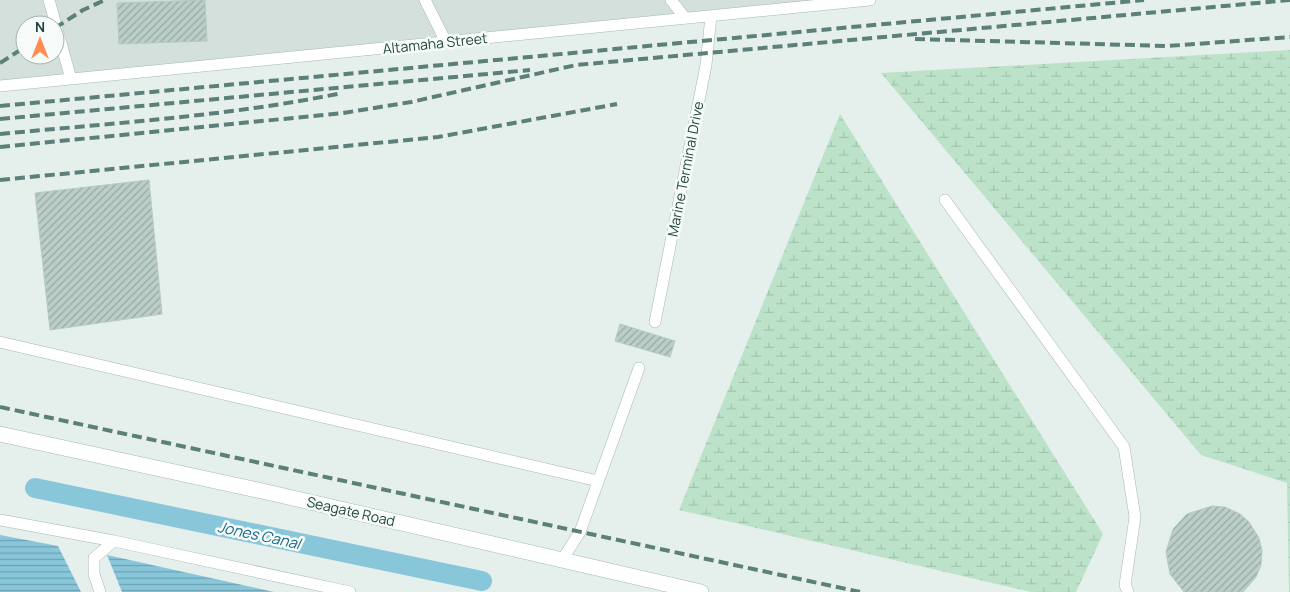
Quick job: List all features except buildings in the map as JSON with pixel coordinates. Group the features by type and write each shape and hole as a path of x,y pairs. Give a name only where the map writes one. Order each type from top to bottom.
{"street":[{"name":"Seagate Road","path":"0,434 701,592"}],"lane":[{"path":"49,0 72,79"},
{"path":"425,0 446,42"},
{"path":"671,0 686,18"},
{"name":"Altamaha Street","path":"0,86 870,0"},
{"name":"Marine Terminal Drive","path":"655,322 706,64 711,16"},
{"path":"945,200 1124,447 1134,517 1125,585 1128,592"},
{"path":"0,342 598,481"},
{"path":"562,560 580,532 639,368"},
{"path":"0,520 350,592"},
{"path":"100,592 94,574 94,558 114,542"}],"shaded area":[{"path":"0,0 869,0 0,86"}],"green space":[{"path":"1290,50 1289,592 1287,483 1201,455 881,73"},
{"path":"840,114 1103,534 1076,592 1031,592 679,510"}],"water":[{"path":"0,535 58,546 81,592 0,592"},
{"path":"107,555 274,592 122,592"}],"waterway":[{"name":"Jones Canal","path":"35,488 482,581"}],"railway":[{"path":"65,22 83,10 105,0"},
{"path":"0,106 1144,0"},
{"path":"0,147 343,113 411,102 576,65 1290,0"},
{"path":"915,39 1168,46 1290,37"},
{"path":"0,63 15,53"},
{"path":"0,119 530,70"},
{"path":"0,134 257,108 342,93"},
{"path":"0,180 438,137 617,104"},
{"path":"0,407 860,592"}]}
